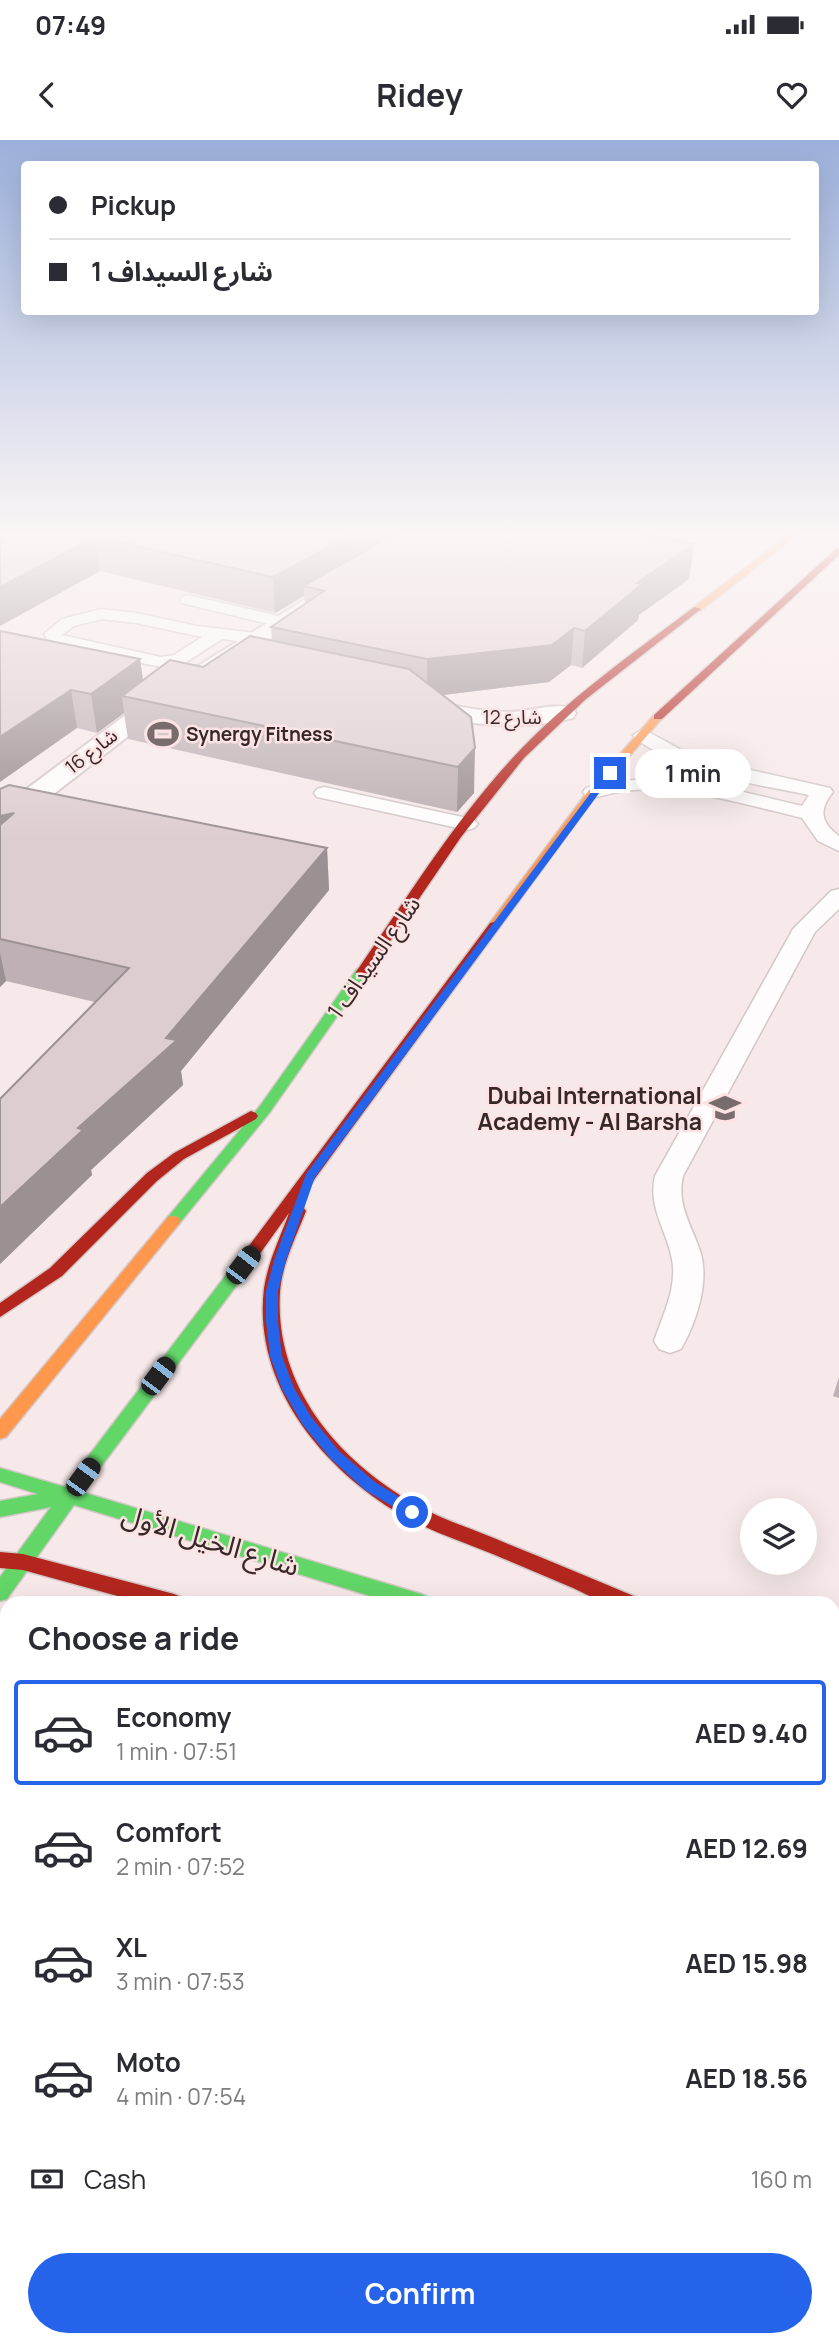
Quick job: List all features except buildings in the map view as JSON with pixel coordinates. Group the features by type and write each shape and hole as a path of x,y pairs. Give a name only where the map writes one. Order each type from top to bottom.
{"street":[{"name":"شارع 16","path":"5,813 102,741 258,636"},
{"name":"شارع السيداف 1","path":"0,1432 265,1109 467,824 520,756 564,713 657,636"},
{"path":"0,1593 124,1420 310,1176 593,792 657,718 738,636"},
{"path":"219,661 246,667"},
{"name":"شارع 12","path":"393,700 460,715 513,720 564,713"},
{"name":"شارع 12","path":"460,715 520,756"},
{"path":"0,1311 56,1272 152,1177 170,1163 207,1139 265,1109"},
{"path":"310,1176 280,1260 272,1291 276,1356 288,1389 307,1422 334,1455 370,1486 412,1512 612,1596"},
{"name":"شارع الخيل الأول","path":"0,1475 398,1596"},
{"path":"0,1509 70,1496"},
{"path":"0,1560 23,1562 148,1596"}],"lane":[{"path":"54,636 56,640 63,642 161,662 179,659 215,636"},
{"path":"241,636 255,638"},
{"path":"642,735 664,751 696,763 831,789"},
{"path":"593,792 610,785 653,782 811,814"},
{"path":"831,789 813,802 811,814 816,827 839,845"},
{"path":"324,793 467,824"},
{"path":"670,1341 688,1281 688,1266 665,1199 665,1186 805,929 839,896"}],"traffic: fast":[{"path":"173,1221 265,1109 362,972"},
{"path":"0,1593 124,1420 248,1258"},
{"path":"0,1475 398,1596"},
{"path":"0,1509 64,1497"}],"traffic: slow":[{"path":"494,926 593,792 658,717"},
{"path":"0,1432 173,1221"}],"traffic: jam":[{"path":"362,972 458,834 520,756 583,697 661,636"},
{"path":"658,717 746,636"},
{"path":"248,1258 494,926"},
{"path":"0,1311 56,1272 152,1177 179,1156 251,1116"},
{"path":"298,1211 276,1271 272,1292 272,1328 279,1361 292,1393 309,1422 331,1449 383,1494 413,1512 612,1596"},
{"path":"0,1560 23,1562 148,1596"}],"place":[{"name":"Synergy Fitness","path":"163,734"},
{"name":"Dubai International Academy - Al Barsha","path":"725,1108"}],"route":[{"path":"412,1512 370,1486 334,1455 307,1422 288,1389 276,1356 272,1322 272,1291 280,1260 310,1176 593,792 610,773"}]}
